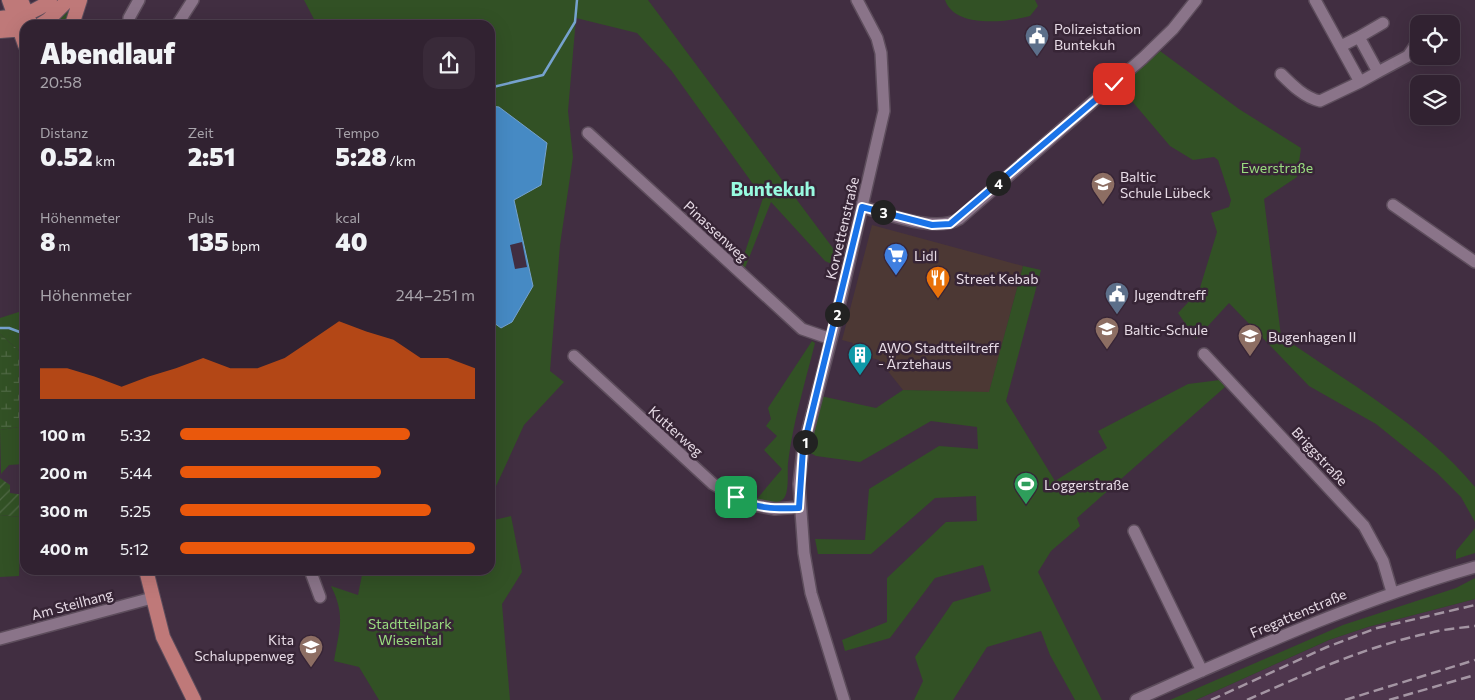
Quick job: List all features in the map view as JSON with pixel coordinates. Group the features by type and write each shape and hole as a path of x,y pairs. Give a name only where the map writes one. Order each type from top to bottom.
{"main road":[{"path":"9,0 19,22"},
{"path":"19,22 21,0"},
{"path":"22,20 50,0"},
{"path":"48,20 68,0"},
{"path":"74,20 80,0"},
{"path":"0,31 19,22"},
{"path":"147,575 163,637 194,700"}],"street":[{"path":"129,20 139,0"},
{"path":"180,20 193,0"},
{"name":"Korvettenstraße","path":"844,700 811,593 804,558 799,508 803,449 831,339 884,111 881,53 877,38 857,0"},
{"path":"862,207 932,225 950,224 959,219 1143,58 1174,29 1196,0"},
{"path":"1315,0 1360,82"},
{"path":"1341,46 1383,23"},
{"path":"1359,37 1378,72"},
{"path":"1281,74 1294,87 1314,100 1320,101 1360,82 1408,56 1410,53"},
{"name":"Pinassenweg","path":"588,133 802,329 831,339"},
{"path":"1393,205 1475,262"},
{"name":"Briggstraße","path":"1204,354 1364,526 1383,561 1392,592"},
{"name":"Kutterweg","path":"574,356 713,484 748,504 774,509 799,508"},
{"path":"1134,531 1202,671"},
{"name":"Fregattenstraße","path":"1136,700 1338,612 1392,592 1475,567"},
{"path":"312,575 320,597"},
{"name":"Am Steilhang","path":"0,639 152,598"}],"shaded area":[{"path":"872,225 1023,266 989,393 903,390 879,360 850,352 853,343 842,340"},
{"path":"1475,599 1475,700 1196,700 1329,640 1368,627"}],"green space":[{"path":"304,0 648,0 838,255 834,265 825,261 771,202 745,268 741,264 763,198 671,70 637,33 576,18 568,111 573,157 560,245 550,371 564,382 524,425 495,488 495,20 314,20"},
{"path":"945,0 1035,0 1038,6 1030,16 1008,20 983,21 959,16"},
{"path":"72,3 69,20 56,20"},
{"name":"Ewerstraße","path":"1160,51 1239,109 1301,148 1297,177 1264,199 1281,336 1408,423 1454,464 1475,487 1475,522 1461,497 1437,473 1376,424 1309,386 1229,303 1196,339 1178,313 1199,291 1217,232 1211,213 1229,207 1231,200 1218,160 1214,157 1193,160 1170,146 1120,87"},
{"path":"1023,266 1041,270 1006,401 1055,481 1107,448 1098,431 1188,384 1220,380 1225,387 1077,518 1080,526 1051,551 1038,572 1102,700 1075,700 1050,655 1041,631 987,647 953,700 914,700 923,681 915,657 953,602 991,591 983,565 935,578 890,638 845,651 842,640 887,622 887,578 946,522 977,521 976,496 935,498 871,554 818,554 815,539 865,540 869,489 939,446 978,449 977,427 931,421 860,462 816,456 803,449 816,395 876,408 903,390 989,392"},
{"path":"20,312 20,352 0,334 0,318"},
{"path":"0,334 20,352 20,427 0,430"},
{"path":"812,341 815,343 790,448 788,483 785,497 776,502 756,500 782,469 764,450 777,436 766,426 771,419 768,408"},
{"path":"20,427 20,464 9,465 1,474 0,430"},
{"path":"0,478 10,485 10,493 20,494 20,517 0,515"},
{"path":"0,515 20,517 19,576 0,577"},
{"name":"Stadtteilpark Wiesental","path":"511,516 522,572 502,604 510,700 379,700 359,667 334,661 340,615 336,597 331,586 358,595 362,575 495,575 495,520"},
{"path":"1475,528 1475,553 1456,559 1456,551"},
{"path":"1475,578 1475,599 1368,627 1329,640 1196,700 1170,700 1343,625 1456,588"}],"water":[{"path":"495,107 499,107 547,143 541,185 514,200 533,286 512,322 501,328 495,324"}],"pier":[{"path":"522,242 527,267 515,269 510,245"}],"waterway":[{"path":"495,87 543,75 575,22 577,0"},
{"path":"0,328 9,328 20,332"}],"railway":[{"path":"1211,700 1327,647 1377,628 1475,605"},
{"path":"1247,700 1291,680 1383,645 1435,632 1475,626"},
{"path":"1345,700 1475,660"},
{"path":"1389,700 1475,675"}],"place":[{"name":"Polizeistation Buntekuh","path":"1037,57"},
{"name":"Baltic Schule Lübeck","path":"1103,205"},
{"name":"Lidl","path":"896,276"},
{"name":"Street Kebab","path":"938,299"},
{"name":"Jugendtreff","path":"1117,315"},
{"name":"Baltic-Schule","path":"1107,350"},
{"name":"Bugenhagen II","path":"1250,357"},
{"name":"AWO Stadtteiltreff - Ärztehaus","path":"860,376"},
{"name":"Loggerstraße","path":"1026,505"},
{"name":"Kita Schaluppenweg","path":"311,668"}],"district":[{"name":"Buntekuh","path":"773,188"}],"route":[{"path":"736,497 748,504 774,509 799,508 799,484 803,449 862,207 932,225 950,224 959,219 990,189 1114,84"}]}
